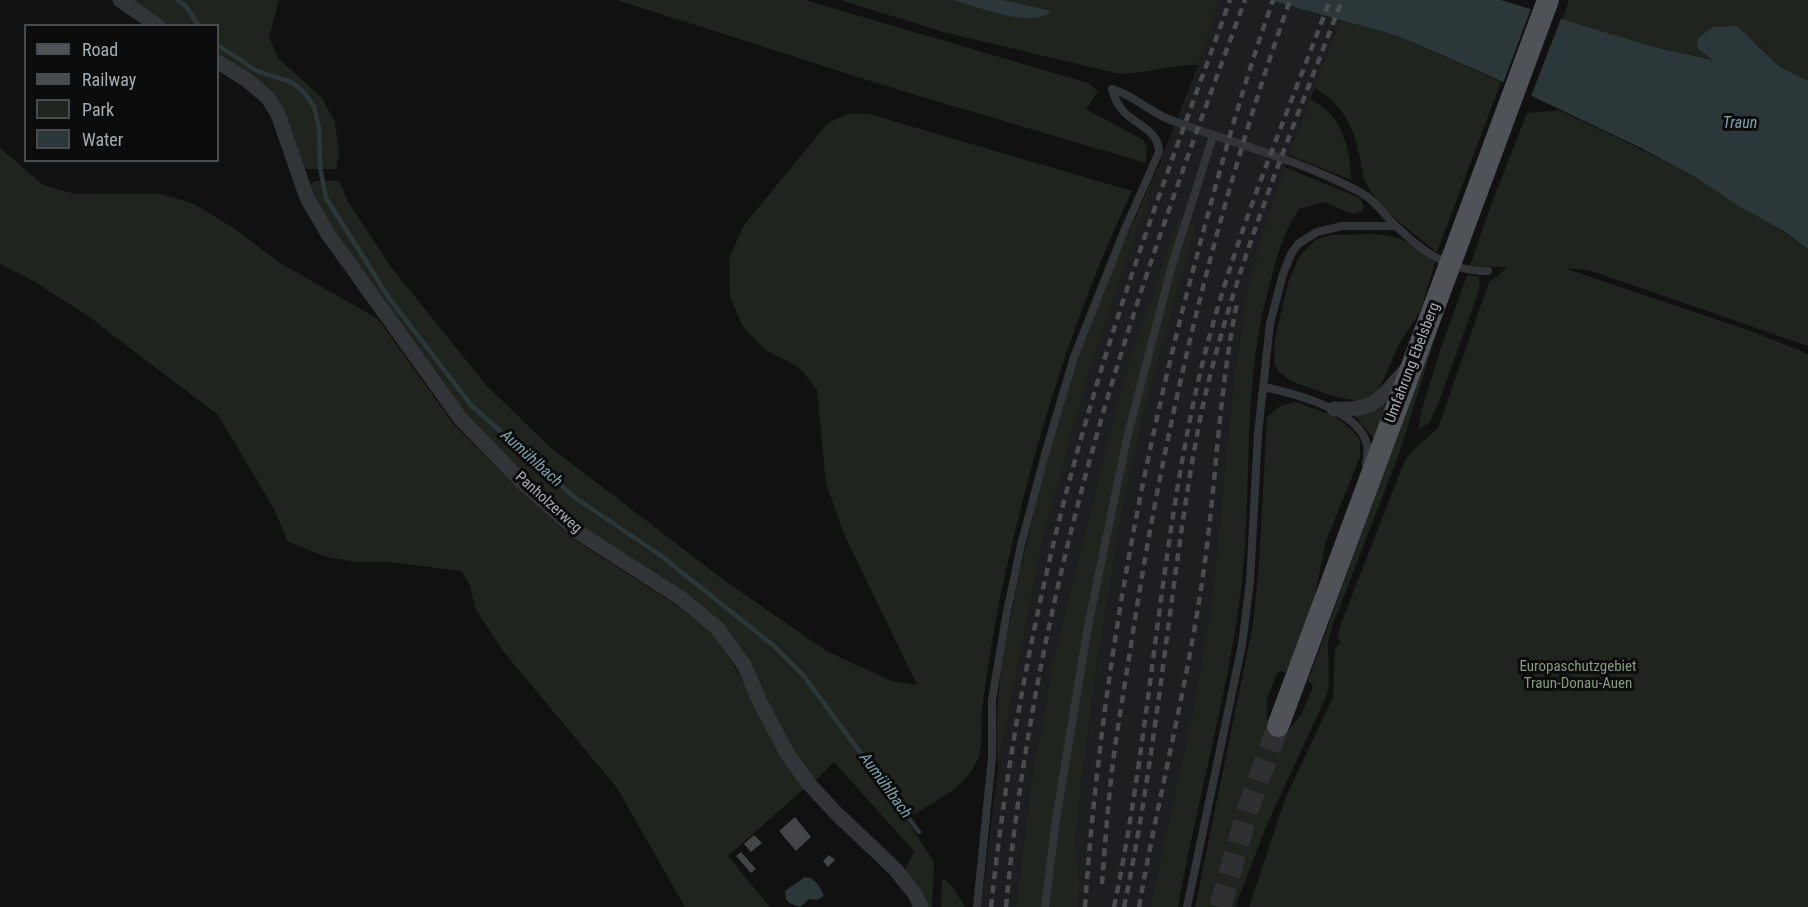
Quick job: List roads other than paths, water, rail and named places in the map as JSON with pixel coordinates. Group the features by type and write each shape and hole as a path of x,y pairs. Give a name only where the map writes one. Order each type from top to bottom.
{"main road":[{"name":"Umfahrung Ebelsberg","path":"1278,726 1548,0"}],"street":[{"path":"120,0 155,24"},
{"name":"Panholzerweg","path":"219,63 247,80 268,98 278,114 307,198 328,234 460,418 523,483 578,532 682,599 717,628 744,665 759,700 788,755 810,785 835,812 895,869 915,894 921,907"},
{"path":"1334,409 1366,408 1376,403 1414,361"}],"lane":[{"path":"977,907 992,758 992,700 1001,641 1021,545 1074,357 1120,240 1159,152 1154,136 1122,110 1112,89 1130,95 1165,118 1292,162 1360,192 1411,240 1442,261 1472,272 1488,271"},
{"path":"1045,907 1056,819 1088,626 1125,448 1172,264 1213,136"},
{"path":"1187,907 1242,645 1250,582 1258,434 1270,324 1284,274 1291,254 1307,237 1328,229 1364,225 1396,226"},
{"path":"1264,387 1284,391 1334,409 1359,430 1367,444 1367,460 1355,518"}],"water":[{"path":"954,0 1003,0 1051,11 1043,16 1018,17"},
{"name":"Traun","path":"1269,0 1501,0 1650,46 1713,60 1698,49 1697,39 1713,27 1737,26 1780,67 1808,81 1808,249 1784,231 1739,206 1700,180 1641,148 1492,77 1398,36"},
{"path":"805,877 815,881 824,896 817,900 809,899 800,907 789,903 785,891"}],"waterway":[{"name":"Aumühlbach","path":"177,0 185,5 198,24"},
{"name":"Aumühlbach","path":"219,46 257,71 291,82 304,92 314,107 319,127 320,167 326,198 389,298 471,405 574,497 660,555 774,646 803,675 919,832"}],"tunnel":[{"path":"1220,907 1248,809 1278,726"}],"railway":[{"path":"991,907 1017,719 1042,595 1072,472 1138,256 1230,0"},
{"path":"1006,907 1032,712 1074,519 1109,393 1140,294 1245,0"},
{"path":"1085,907 1101,743 1125,580 1140,499 1175,339 1205,226 1242,96 1273,0"},
{"path":"1102,884 1119,718 1144,563 1176,400 1216,238 1263,79 1290,0"},
{"path":"1114,907 1136,782 1181,467 1205,353 1236,250 1330,0"},
{"path":"1124,907 1146,784 1184,512 1203,405 1231,302 1265,200 1342,0"},
{"path":"1139,907 1195,623 1207,547 1225,372 1237,303"}],"park label":[{"name":"Europaschutzgebiet Traun-Donau-Auen","path":"1578,676"}]}
